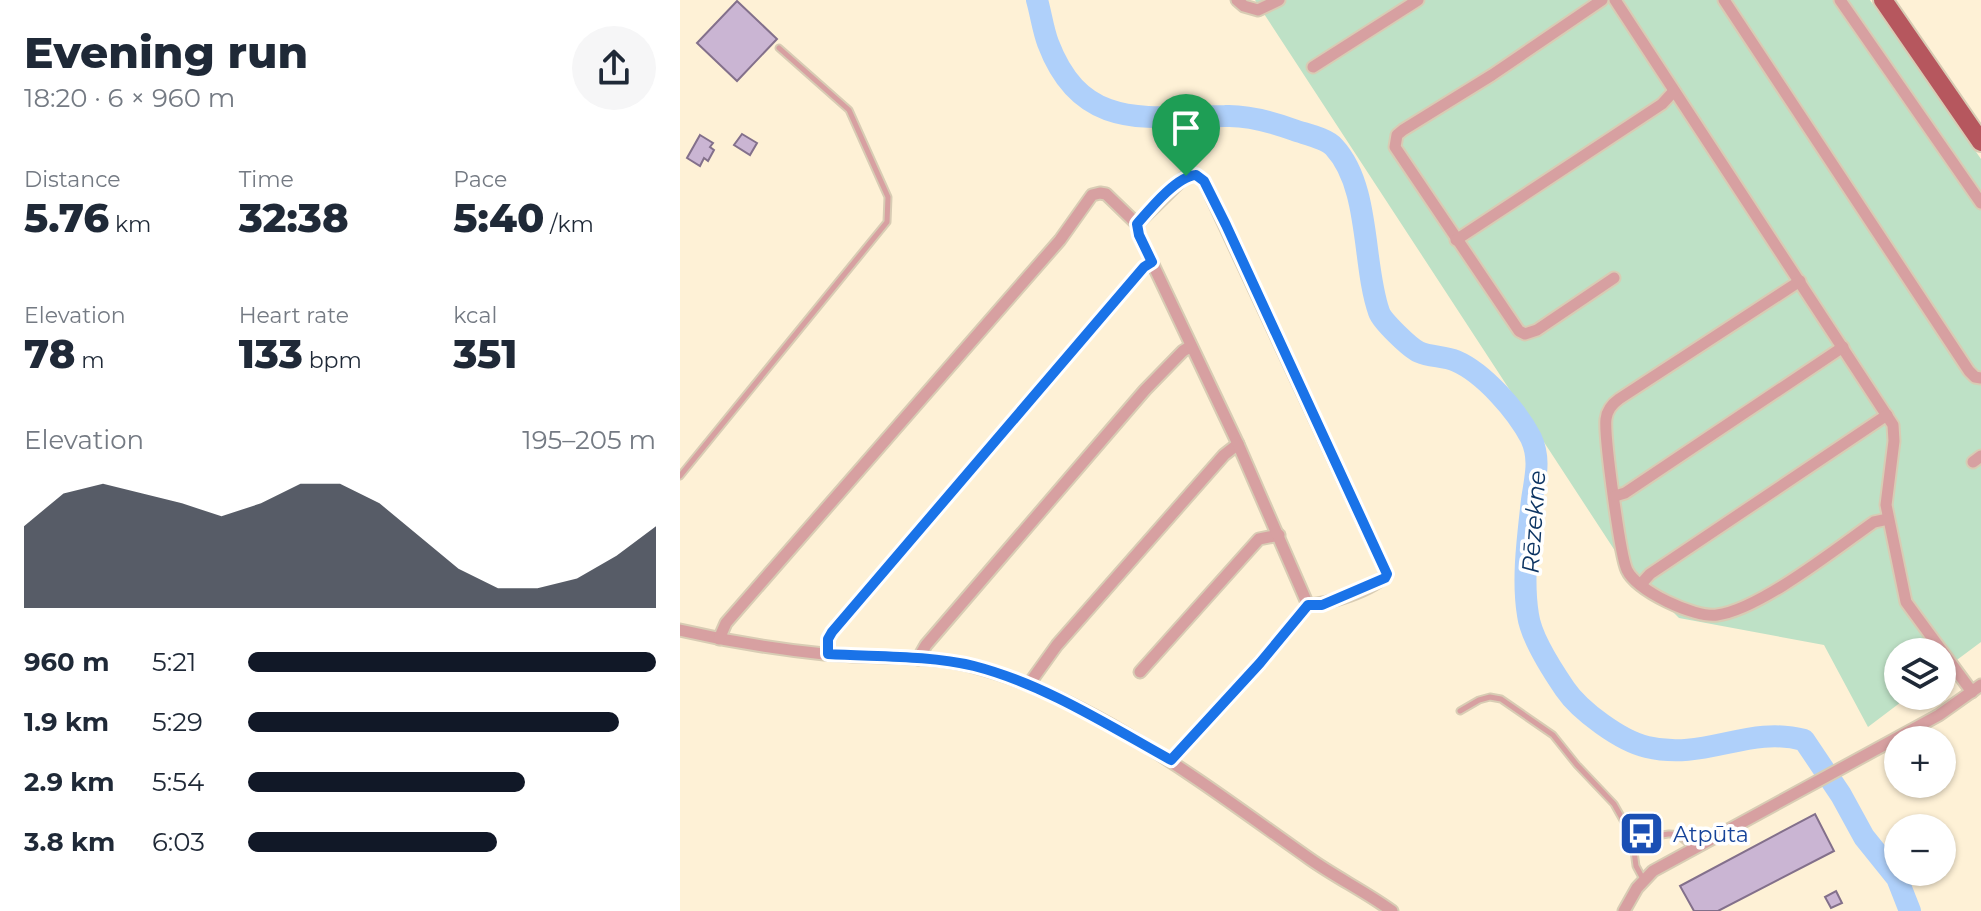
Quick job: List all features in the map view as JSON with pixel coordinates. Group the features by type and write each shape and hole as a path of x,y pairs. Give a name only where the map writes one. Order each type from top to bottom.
{"main road":[{"path":"1883,0 1981,142"}],"street":[{"path":"1237,0 1244,6 1258,10 1279,0"},
{"path":"1313,67 1418,0"},
{"path":"1602,0 1397,135 1395,147 1511,322 1525,334 1537,330 1614,278"},
{"path":"1615,0 1893,425 1886,505 1906,602 1976,688 1939,715 1653,871 1643,880 1624,911"},
{"path":"1724,0 1969,371 1981,378"},
{"path":"1840,0 1981,203"},
{"path":"1456,240 1652,111 1674,91"},
{"path":"1137,224 1186,176 1196,175 1204,181 1387,574 1366,588 1322,605 1308,605"},
{"path":"719,639 726,623 1060,240 1092,195 1100,193 1106,194 1137,224 1139,235 1238,444 1308,605"},
{"path":"828,654 828,639 832,632 1097,321 1144,267 1152,262"},
{"path":"1800,281 1612,404 1606,419 1627,571 1674,605 1713,616 1756,602 1874,522 1888,519"},
{"path":"918,659 926,645 1145,390 1191,346"},
{"path":"1615,496 1625,493 1843,347"},
{"path":"1641,584 1650,574 1887,415"},
{"path":"1029,684 1057,645 1128,562 1224,455 1238,444"},
{"path":"1140,672 1259,539 1279,535"},
{"path":"1171,760 1260,663 1308,605"},
{"path":"680,630 719,639 828,654 918,659 972,666 1029,684 1171,760 1341,881 1392,911"}],"lane":[{"path":"680,476 887,222 888,197 849,110 779,48"},
{"path":"1460,711 1479,700 1490,697 1501,699 1553,735 1614,804 1632,836 1636,866 1643,880"},
{"path":"1634,846 1666,833 1686,838 1691,848"}],"green space":[{"path":"1255,0 1870,0 1981,159 1981,642 1956,661 1956,638 1884,638 1884,710 1890,710 1868,727 1824,645 1679,618 1621,560"}],"building":[{"path":"737,1 777,39 737,81 697,43"},
{"path":"742,134 757,143 750,155 734,145"},
{"path":"700,135 713,143 710,147 714,150 708,161 704,158 700,166 687,158"},
{"path":"1815,814 1834,851 1718,911 1694,911 1680,886"},
{"path":"1836,891 1842,903 1831,908 1825,897"}],"waterway":[{"name":"Rēzekne","path":"1037,0 1048,43 1062,72 1079,92 1099,106 1144,117 1251,118 1315,137 1334,147 1346,164 1360,204 1374,293 1381,316 1415,350 1456,361 1478,374 1508,405 1531,438 1536,469 1526,558 1528,615 1538,644 1565,689 1602,724 1647,747 1688,750 1764,737 1804,740 1841,795 1864,837 1897,878 1910,911"}],"place":[{"name":"Atpūta","path":"1642,834"}],"route":[{"path":"1196,175 1204,181 1226,225 1387,574 1385,578 1322,605 1308,605 1260,663 1171,760 1029,684 972,666 918,659 828,654 828,639 832,632 1097,321 1144,267 1152,262 1137,224 1186,176 1196,175"}]}
